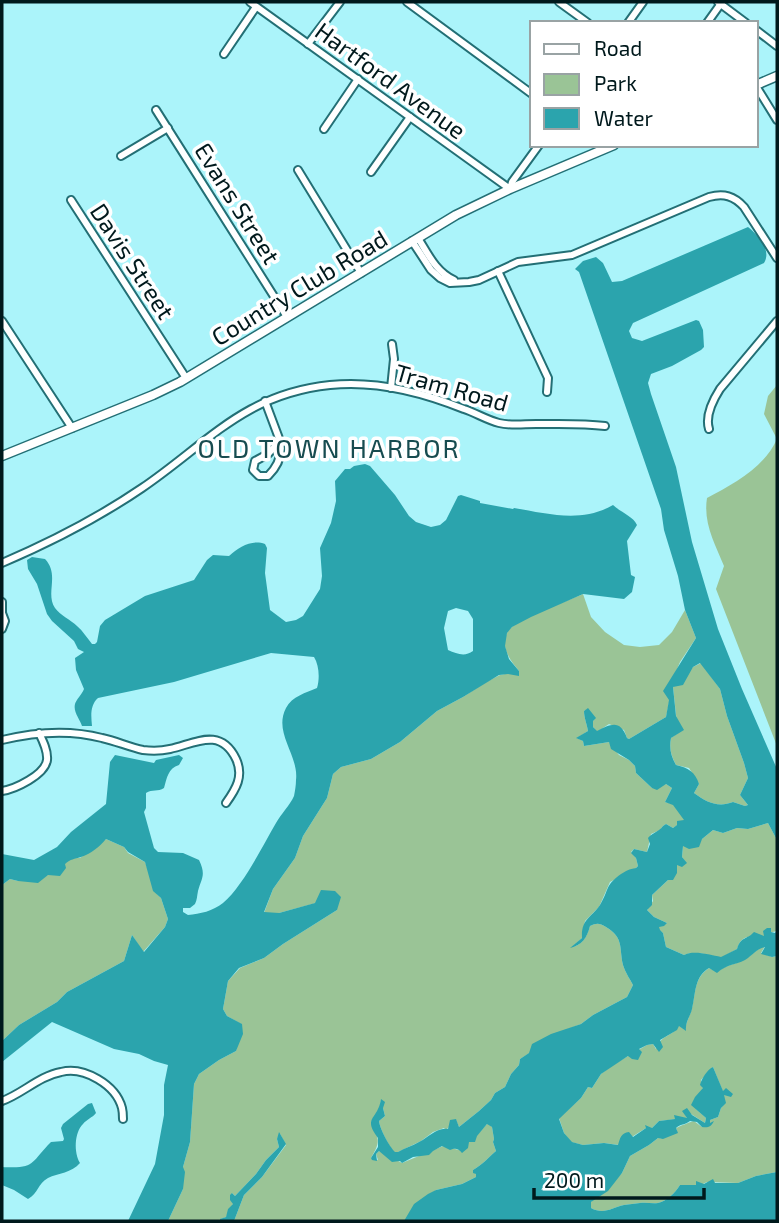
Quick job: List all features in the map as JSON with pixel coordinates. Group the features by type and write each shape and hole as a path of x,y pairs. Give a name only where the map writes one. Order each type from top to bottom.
{"street":[{"name":"Hartford Avenue","path":"250,2 510,189"},
{"path":"308,44 340,2"},
{"path":"407,2 530,93"},
{"path":"629,21 643,2"},
{"path":"708,21 720,2 744,21"},
{"path":"564,3 586,21"},
{"path":"224,54 256,7"},
{"path":"758,32 777,46"},
{"path":"758,85 777,76"},
{"path":"324,129 358,79"},
{"path":"758,89 777,120"},
{"name":"Evans Street","path":"156,110 287,317"},
{"path":"370,172 410,117"},
{"path":"121,156 168,128"},
{"path":"510,189 512,182 538,147"},
{"name":"Country Club Road","path":"2,456 153,395 186,378 456,215 606,147"},
{"path":"298,170 361,273"},
{"path":"415,240 430,270 440,278 450,282 468,282 529,259 572,255 719,194 729,196 744,207 777,258"},
{"name":"Davis Street","path":"71,200 186,378"},
{"path":"498,271 548,378 547,392"},
{"path":"2,321 72,428"},
{"path":"709,429 707,424 713,400 777,321"},
{"path":"391,388 394,359 392,344"},
{"name":"Tram Road","path":"2,563 64,535 110,509 145,486 230,420 265,401 291,392 330,385 357,384 391,388 438,400 501,424 579,423 605,426"},
{"path":"265,401 280,441 282,451 274,470 268,476 258,476 253,470 255,461 268,454 280,441"},
{"path":"2,601 5,621 2,629"},
{"path":"2,740 59,732 90,735 152,751 170,749 198,740 215,741 232,752 239,767 236,789 226,803"},
{"path":"2,792 43,770 47,757 39,733"},
{"path":"2,1101 52,1074 70,1071 91,1076 104,1084 120,1102 123,1119"}],"green space":[{"path":"777,385 777,439 764,414 768,396"},
{"path":"777,439 777,746 716,589 724,566 711,533 706,507 707,498 756,467"},
{"path":"583,594 591,617 605,632 624,645 659,645 672,632 685,610 696,638 675,674 666,717 629,739 624,730 609,724 597,732 593,727 595,718 588,709 584,711 588,731 577,738 583,741 584,746 609,742 619,755 635,766 636,773 652,788 666,784 672,788 665,802 673,804 685,820 673,828 666,824 651,834 647,852 634,849 631,852 638,866 610,882 599,907 585,921 582,938 572,947 582,942 592,925 600,924 612,931 618,939 623,965 633,985 627,997 520,1059 505,1087 459,1127 456,1120 446,1130 444,1128 433,1132 421,1141 394,1152 379,1121 385,1116 381,1100 380,1108 371,1122 378,1140 371,1158 378,1160 376,1154 379,1151 402,1163 443,1146 459,1150 488,1123 492,1127 496,1151 473,1170 476,1177 462,1184 436,1190 404,1221 234,1221 244,1195 262,1177 286,1145 280,1134 277,1139 279,1147 235,1196 232,1193 233,1204 226,1217 220,1221 168,1221 183,1189 183,1167 190,1142 194,1084 199,1074 236,1051 241,1024 227,1016 223,1009 228,981 240,968 264,958 337,910 316,903 279,913 264,913 273,889 295,858 303,836 327,798 333,774 341,767 371,759 400,742 437,711 486,682 500,675 519,671 505,647 508,631 531,616"},
{"path":"701,663 720,689 744,763 748,778 740,795 748,805 745,806 733,802 717,804 694,793 699,784 689,768 676,765 672,755 671,738 678,733 673,687 693,667"},
{"path":"768,823 777,840 777,931 764,934 765,936 744,938 737,949 721,958 697,953 684,955 666,947 663,933 658,926 667,923 647,910 653,901 652,895 668,880 677,865 686,863 682,857 683,846 702,839 713,830 723,833"},
{"path":"106,839 124,847 128,853 145,862 168,919 165,927 143,952 132,935 124,961 67,992 57,1002 19,1025 2,1041 2,885 10,879 18,881 48,875 71,858 80,858"},
{"path":"765,946 761,953 777,956 777,1172 738,1183 680,1185 670,1196 658,1203 626,1205 604,1211 591,1208 591,1202 622,1173 630,1156 658,1138 677,1131 677,1127 694,1121 702,1127 718,1117 725,1103 723,1092 713,1067 701,1080 703,1088 696,1109 706,1118 705,1123 691,1114 685,1114 687,1118 659,1121 652,1128 646,1128 619,1145 583,1145 571,1142 564,1133 559,1118 581,1098 588,1087 592,1088 601,1074 611,1066 647,1045 653,1044 656,1049 661,1040 679,1025 685,1030 696,986 704,972 709,968 717,972"}],"water":[{"path":"748,227 760,238 765,248 764,263 633,323 629,331 632,338 642,341 696,320 703,330 704,347 701,350 651,374 648,383 676,467 692,542 718,629 777,769 777,840 768,823 723,833 713,830 702,839 699,847 689,849 683,846 682,857 687,863 682,867 677,865 673,880 668,880 652,895 652,905 647,910 667,923 659,927 666,947 684,955 697,953 721,957 737,949 742,940 754,932 764,936 763,931 771,928 771,932 777,931 777,956 761,954 765,947 717,973 709,968 698,981 686,1031 679,1026 660,1040 663,1047 659,1052 653,1044 647,1045 639,1049 642,1052 638,1060 628,1056 601,1074 592,1088 588,1087 581,1098 559,1119 564,1133 572,1142 583,1145 618,1145 624,1133 629,1132 633,1137 646,1128 645,1125 652,1128 659,1121 675,1119 674,1115 687,1118 682,1111 687,1108 692,1115 705,1123 706,1118 691,1105 703,1088 700,1085 703,1077 713,1067 723,1091 726,1088 733,1094 731,1097 724,1095 726,1103 718,1117 710,1120 710,1123 714,1121 712,1125 702,1127 697,1122 690,1121 676,1128 678,1133 663,1139 658,1138 630,1156 622,1173 608,1191 591,1202 591,1208 604,1211 626,1205 658,1203 670,1196 680,1185 696,1185 696,1181 704,1184 713,1179 715,1183 738,1183 777,1172 777,1221 404,1221 414,1204 428,1194 476,1177 473,1170 496,1151 492,1127 487,1124 475,1142 469,1142 468,1148 462,1153 458,1149 450,1150 442,1146 429,1155 413,1157 402,1163 392,1162 379,1151 376,1154 377,1161 372,1160 378,1147 378,1138 371,1122 381,1099 385,1102 385,1116 379,1121 395,1152 437,1131 448,1129 450,1120 456,1119 459,1127 505,1087 520,1059 529,1053 532,1044 581,1024 627,997 633,985 623,965 618,939 612,931 600,924 592,925 583,940 570,948 582,938 585,923 600,905 612,881 638,866 631,853 634,849 647,852 650,836 666,824 673,828 677,821 684,820 673,805 665,802 672,788 666,784 657,790 652,788 636,773 635,766 629,760 611,749 609,742 584,746 583,741 576,738 588,731 584,711 588,708 596,718 593,727 597,731 615,725 621,728 629,739 666,717 669,700 663,691 696,638 685,610 661,509 579,272 575,269 583,261 596,257 603,263 612,282 622,281","holes":["700,663 720,689 748,778 740,795 748,805 745,806 733,802 712,803 694,793 699,784 696,776 688,769 676,765 671,752 671,738 684,730 676,716 673,687 683,685 693,667"]},
{"path":"370,466 409,516 416,522 431,527 446,520 461,495 480,503 565,516 589,514 613,505 637,525 627,541 631,575 635,577 632,592 624,599 583,594 512,627 507,633 505,646 509,659 519,671 519,676 499,675 437,711 400,742 371,759 341,767 333,774 327,798 303,836 295,858 273,889 264,912 279,913 315,903 321,890 335,891 341,897 337,910 264,958 239,968 228,981 223,1009 227,1016 242,1024 243,1034 236,1051 199,1074 194,1084 190,1142 183,1167 183,1189 168,1221 128,1221 155,1164 164,1115 164,1085 168,1065 139,1054 114,1049 52,1022 2,1062 2,1041 19,1025 57,1002 67,992 124,961 132,935 144,952 165,927 168,919 161,898 153,891 145,862 124,847 106,839 92,852 65,864 66,868 60,876 48,875 38,883 10,879 2,885 2,854 34,860 57,847 106,804 110,762 115,755 154,763 156,760 179,755 183,758 179,765 170,771 164,788 146,793 144,812 154,848 158,852 183,853 199,860 201,865 203,876 196,902 190,908 183,908 183,912 188,915 197,914 219,906 245,877 294,796 296,771 284,735 283,717 292,701 317,688 318,668 314,657 271,653 174,682 98,698 92,707 92,726 82,726 75,707 84,689 76,670 75,658 84,652 78,649 74,641 47,614 37,584 28,569 27,560 32,557 45,559 51,571 51,596 55,608 79,628 92,644 97,642 100,626 105,620 145,596 194,580 213,555 229,556 241,547 255,542 265,544 267,548 265,573 270,610 286,622 296,620 303,616 320,589 320,548 331,523 336,501 335,481 345,469","holes":["456,608 468,611 473,619 473,651 458,654 448,650 444,628 448,611"]},
{"path":"92,1103 96,1113 83,1124 77,1138 76,1149 80,1163 77,1166 45,1180 28,1199 2,1185 2,1167 27,1166 51,1142 63,1141 63,1124"},
{"path":"279,1132 286,1144 262,1177 244,1195 234,1221 220,1221 226,1217 233,1204 230,1195 232,1193 235,1196 279,1147"}],"district":[{"name":"OLD TOWN HARBOR","path":"329,447"}]}
